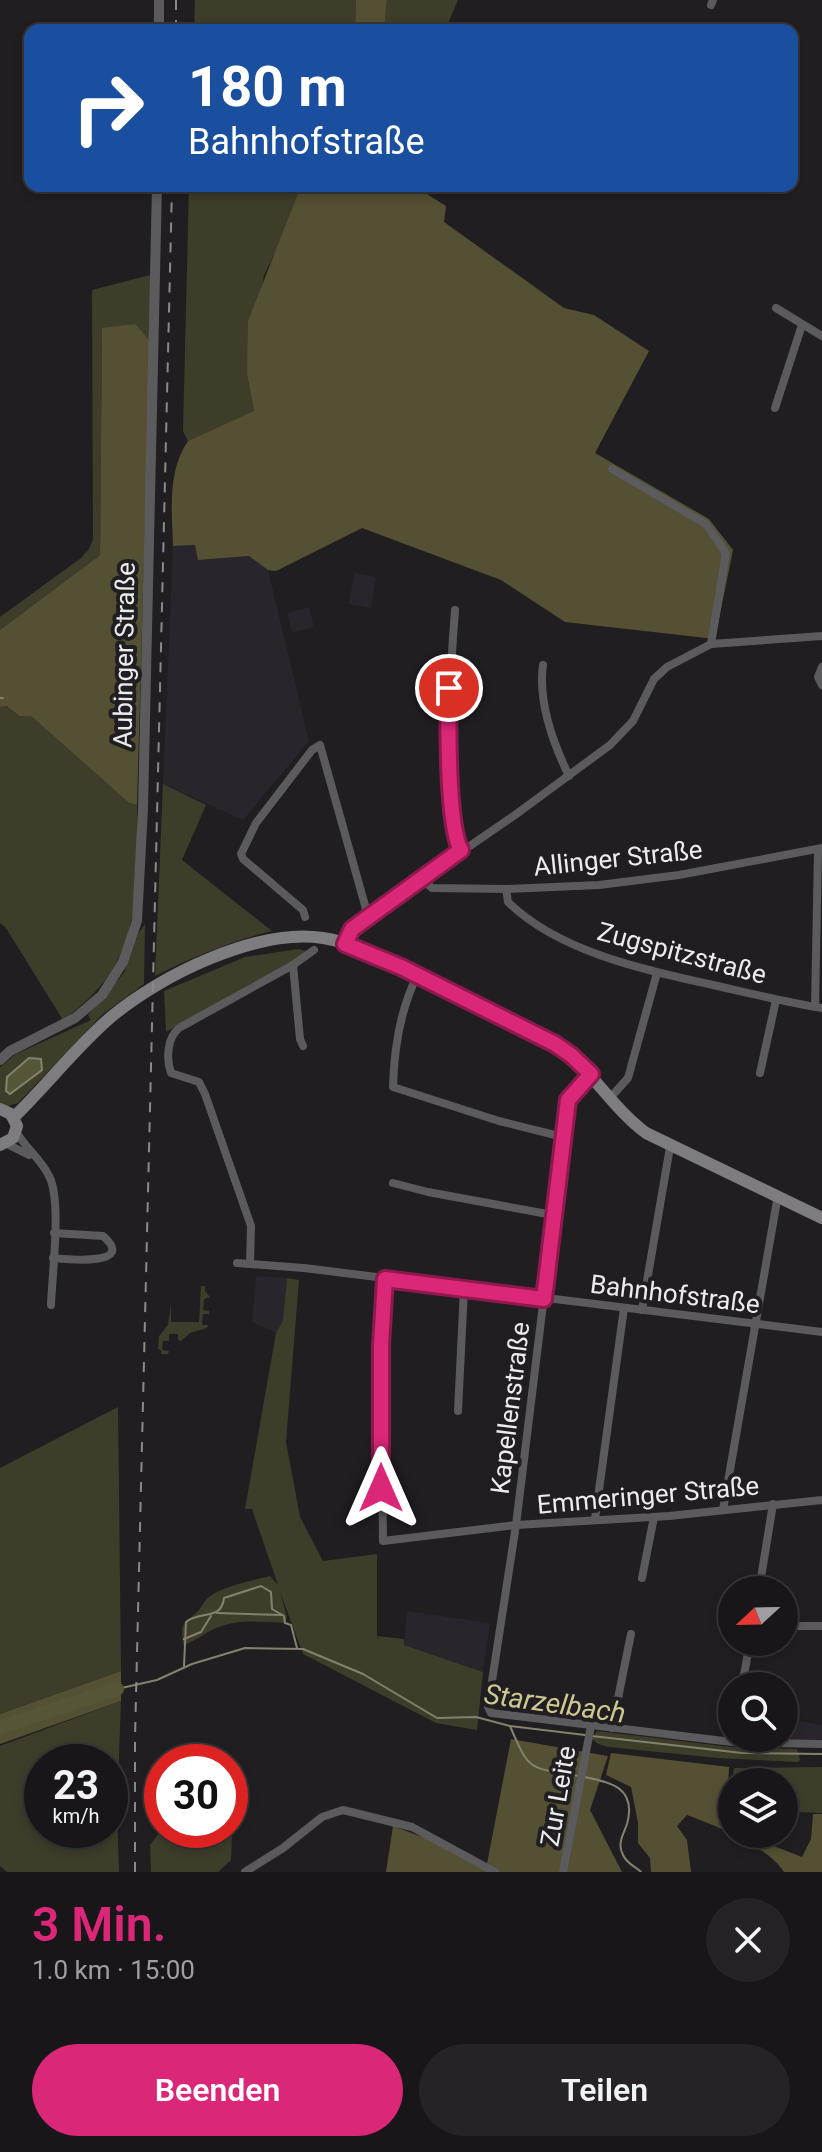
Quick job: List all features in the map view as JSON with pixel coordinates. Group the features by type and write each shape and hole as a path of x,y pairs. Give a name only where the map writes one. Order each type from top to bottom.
{"main road":[{"path":"14,1117 110,1018 152,988 216,956 288,937 325,938 417,976 555,1044 591,1074 636,1126 670,1147 822,1218"},
{"path":"0,1109 14,1117"},
{"path":"3,1144 16,1131 14,1117"}],"street":[{"path":"159,0 159,24"},
{"name":"Aubinger Straße","path":"0,1060 10,1051 68,1023 102,995 123,962 137,921 143,808 157,192"},
{"path":"776,308 822,336"},
{"path":"775,408 802,325"},
{"path":"612,469 706,524 726,553 711,644"},
{"path":"455,610 449,676 449,755 454,819 461,850"},
{"path":"345,944 352,929 368,916 569,776 625,731 660,672 711,644 822,636"},
{"path":"543,665 542,698 569,776"},
{"path":"822,667 818,677 822,685"},
{"path":"305,917 303,910 241,854 256,823 312,750 320,745 368,916"},
{"path":"818,1008 820,849"},
{"name":"Allinger Straße","path":"420,878 432,888 587,886 654,879 820,849"},
{"name":"Zugspitzstraße","path":"506,889 511,905 562,938 617,961 657,973 818,1008"},
{"path":"250,1264 251,1226 205,1094 199,1082 171,1073 168,1065 173,1033 314,950"},
{"path":"293,965 303,1046"},
{"path":"610,1098 628,1078 657,973"},
{"path":"417,976 398,1034 393,1087 499,1121 563,1137"},
{"path":"760,1073 776,1000"},
{"name":"Kapellenstraße","path":"590,1733 491,1713 488,1707 516,1525 568,1100 591,1074"},
{"path":"16,1131 49,1174 54,1187 51,1305"},
{"path":"3,1144 34,1157"},
{"path":"642,1310 670,1147"},
{"path":"393,1183 553,1215"},
{"path":"723,1510 778,1195"},
{"path":"53,1258 98,1261 108,1254 110,1246 106,1238 99,1235 54,1233"},
{"name":"Bahnhofstraße","path":"237,1263 822,1332"},
{"name":"Emmeringer Straße","path":"385,1279 381,1357 383,1541 516,1525 654,1517 822,1500"},
{"path":"458,1411 464,1289"},
{"path":"595,1519 624,1308"},
{"path":"761,1576 773,1504"},
{"path":"642,1578 654,1517"},
{"path":"798,1626 822,1626"},
{"path":"612,1728 631,1634"},
{"path":"590,1733 612,1728 718,1739"},
{"name":"Zur Leite","path":"563,1872 590,1733"},
{"path":"798,1743 822,1744"},
{"path":"245,1872 283,1848 322,1817 343,1810 412,1827 495,1872"}],"shaded area":[{"path":"195,0 356,0 355,24 194,24"},
{"path":"356,0 387,0 385,24 355,24"},
{"path":"387,0 458,0 448,24 385,24"},
{"path":"189,192 299,192 285,233 264,275 247,375 254,412 188,441 183,431"},
{"path":"299,192 424,192 446,206 444,222 564,308 594,315 649,351 595,453 709,519 733,550 715,639 565,622 501,580 362,528 276,571 268,570 249,556 198,560 195,545 173,546 174,478 188,441 254,411 247,375 248,321"},
{"path":"150,275 150,341 102,329 100,555 0,630 0,617 89,549 93,539 92,290"},
{"path":"135,324 150,341 137,805 129,803 31,716 19,716 6,706 0,707 0,630 100,555 102,328"},
{"path":"195,544 199,560 249,556 268,570 309,741 243,820 163,784 173,546"},
{"path":"354,573 376,577 371,608 349,604"},
{"path":"309,607 314,627 292,633 287,613"},
{"path":"5,706 19,716 31,716 129,803 137,805 135,898 123,950 90,997 63,1020 0,923 0,707"},
{"path":"163,784 206,805 182,860 272,931 212,950 155,976"},
{"path":"145,924 144,984 103,1014 18,1103 8,1106 0,1104 0,1067 16,1054 91,1020 88,1015 124,973 138,934"},
{"path":"299,949 306,951 304,955 166,1032 164,991 245,957"},
{"path":"29,1058 41,1059 42,1070 10,1094 6,1091 7,1077"},
{"path":"256,1276 287,1278 283,1320 276,1333 252,1322"},
{"path":"287,1278 299,1280 286,1442 300,1517 323,1561 377,1554 377,1636 404,1639 404,1645 483,1672 477,1730 436,1723 303,1654 280,1592 287,1617 285,1623 227,1624 183,1645 182,1629 185,1623 215,1594 270,1576 278,1585 252,1509 245,1509 276,1333 283,1320"},
{"path":"201,1286 205,1286 210,1297 204,1299 203,1310 209,1311 209,1314 203,1314 202,1325 208,1325 207,1328 190,1333 181,1341 178,1334 169,1334 169,1341 163,1341 162,1350 169,1351 168,1354 161,1354 158,1349 159,1336 168,1325 171,1304 171,1322 199,1322"},
{"path":"118,1407 121,1671 0,1714 0,1468"},
{"path":"407,1611 490,1623 483,1672 404,1645"},
{"path":"121,1671 121,1701 0,1744 0,1714"},
{"path":"121,1701 119,1744 24,1744 24,1848 118,1848 119,1872 7,1872 0,1866 0,1746"},
{"path":"798,1721 822,1725 822,1739 798,1739"},
{"path":"597,1731 718,1746 718,1752 798,1752 800,1760 717,1758 609,1747 592,1739"},
{"path":"511,1739 608,1756 590,1810 622,1872 386,1872 393,1826 438,1843 486,1869"},
{"path":"611,1753 729,1767 718,1768 718,1828 687,1815 677,1826 687,1840 691,1872 651,1872 650,1858 638,1843 638,1823 631,1787 606,1775"},
{"path":"822,1767 822,1813 798,1812 798,1768 734,1768"},
{"path":"813,1814 822,1814 822,1872 784,1872 758,1848 779,1848 802,1857 811,1839"},
{"path":"150,1848 231,1848 231,1860 218,1872 151,1872"}],"waterway":[{"name":"Starzelbach","path":"184,1666 186,1622 215,1613 224,1598 261,1586 271,1592 272,1609 291,1625 297,1648"},
{"name":"Starzelbach","path":"217,1613 282,1615"},
{"name":"Starzelbach","path":"184,1639 201,1632 211,1616"},
{"name":"Starzelbach","path":"117,1689 157,1680 192,1664 245,1648 303,1649 363,1674 437,1718 476,1717 510,1726 585,1735"},
{"name":"Starzelbach","path":"0,1727 117,1689"},
{"path":"510,1726 522,1752 533,1765 578,1776"},
{"name":"Starzelbach","path":"592,1736 742,1753 822,1754"},
{"path":"584,1777 604,1781 625,1795 629,1812 621,1851 627,1861 641,1872"}],"railway":[{"path":"176,0 176,24"},
{"path":"135,1872 135,1738 172,192"}],"route":[{"path":"381,1488 381,1345 385,1279 544,1299 568,1100 591,1074 555,1044 401,967 345,944 352,929 368,916 461,850 454,819 449,755 449,688"}]}
